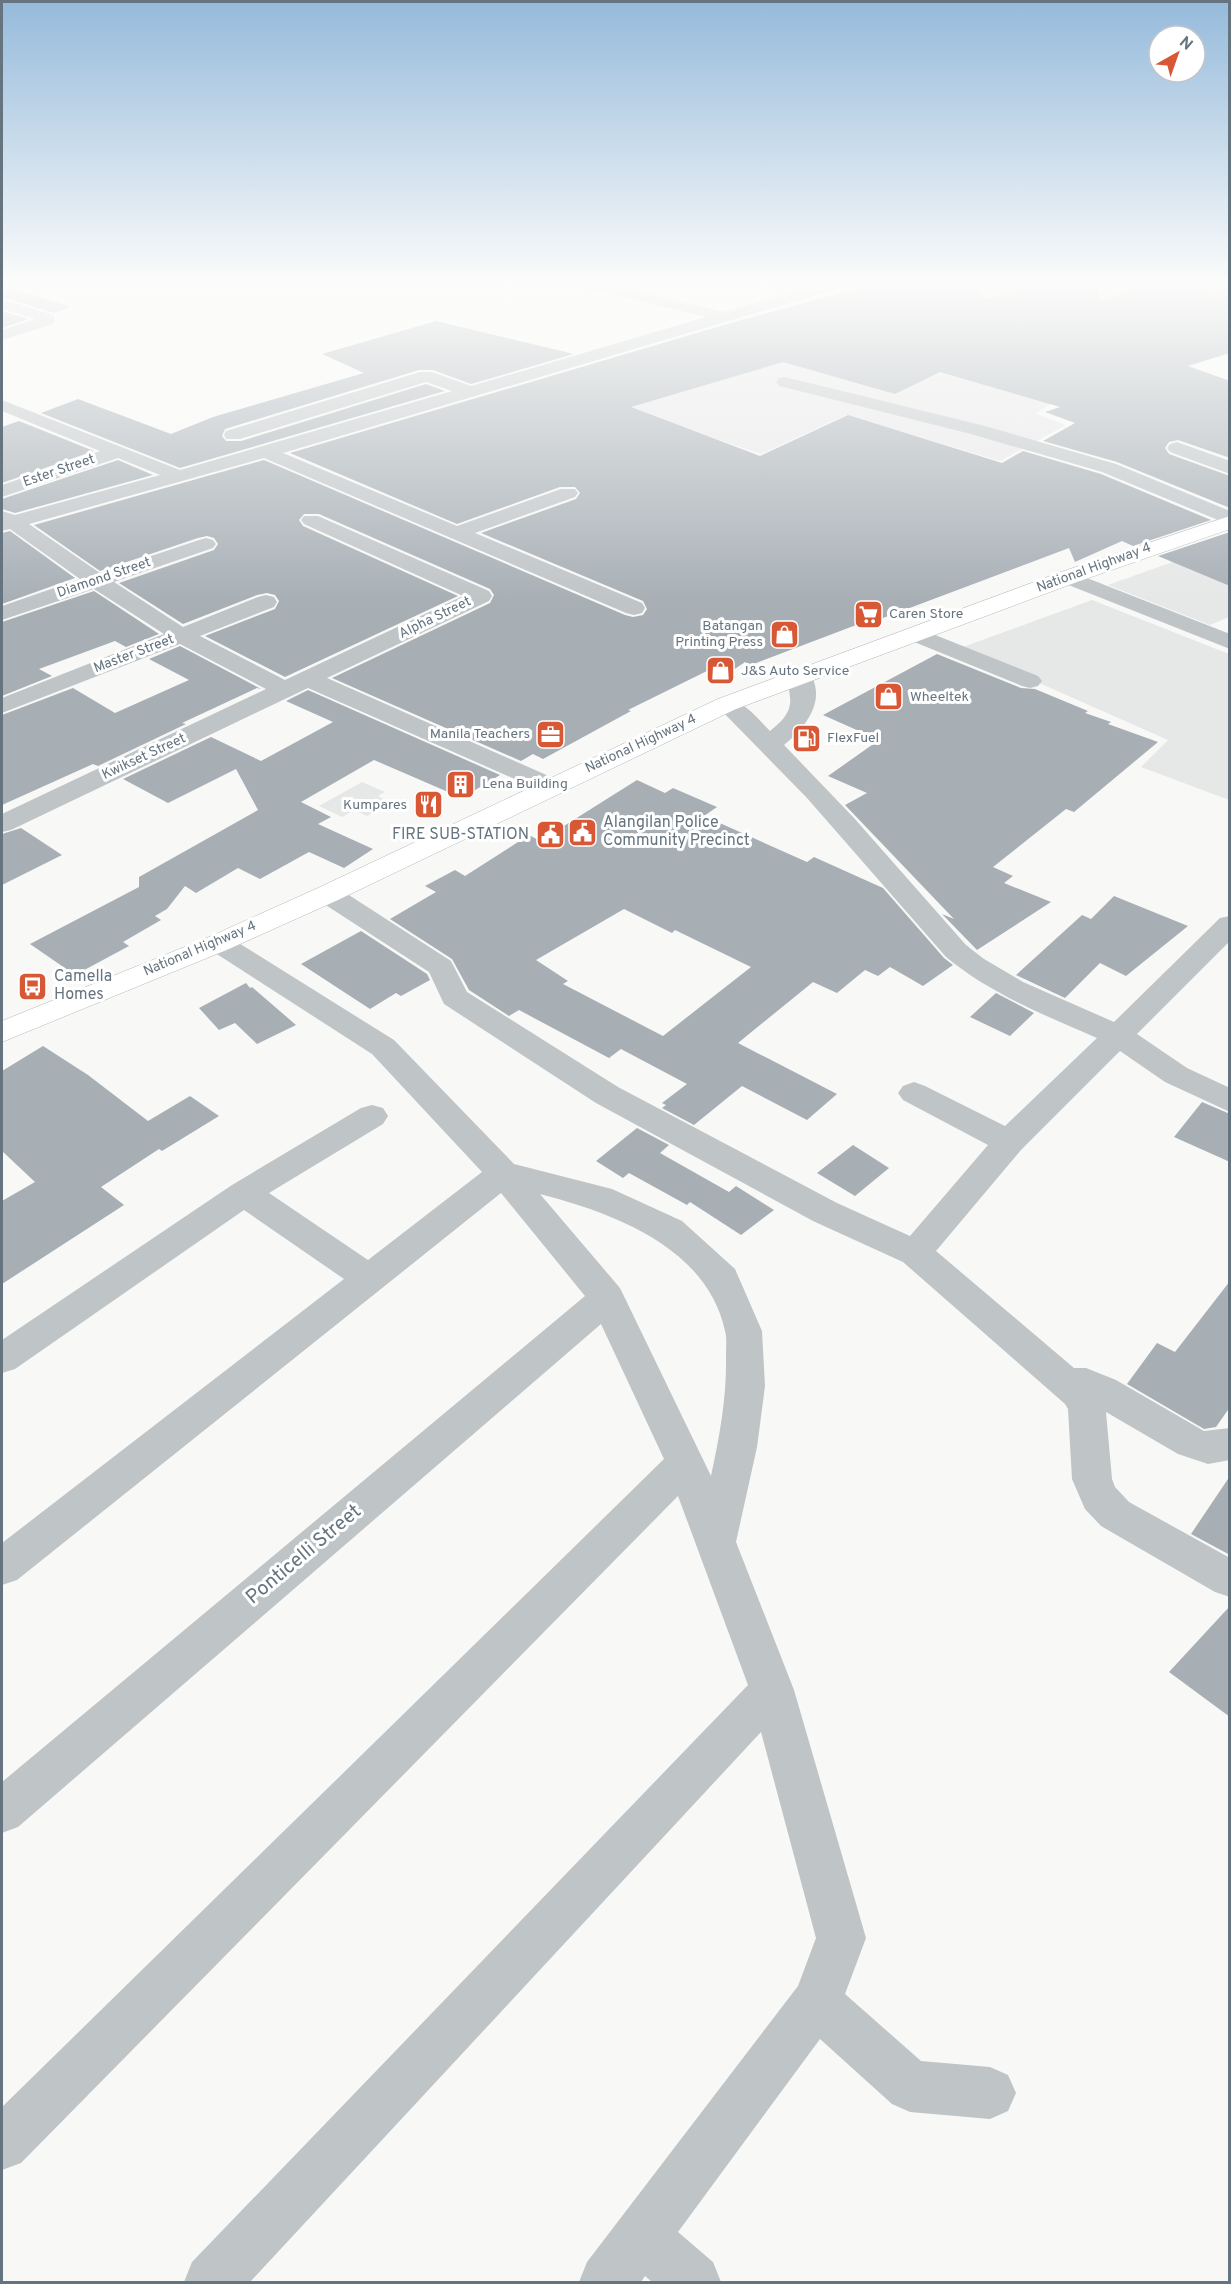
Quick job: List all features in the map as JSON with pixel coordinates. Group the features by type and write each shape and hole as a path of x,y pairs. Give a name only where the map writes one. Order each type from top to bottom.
{"main road":[{"name":"National Highway 4","path":"2,1032 219,943 328,894 550,786 727,704 1069,577 1230,521"}],"street":[{"path":"232,435 381,390"},
{"path":"5,521 265,452 468,390"},
{"path":"816,390 978,430 1108,468 1230,521"},
{"path":"2,405 179,476"},
{"path":"2,424 29,415"},
{"path":"1178,448 1230,468"},
{"name":"Ester Street","path":"2,491 117,452"},
{"path":"265,452 634,608"},
{"path":"456,533 568,493"},
{"name":"Alpha Street","path":"297,685 481,596 311,520"},
{"path":"5,521 182,636 297,685 550,786"},
{"name":"Diamond Street","path":"2,612 206,544"},
{"path":"1069,577 1230,642"},
{"name":"Master Street","path":"2,706 266,602"},
{"path":"915,634 1030,681"},
{"path":"770,743 793,726 801,714 805,701 801,677"},
{"name":"Kwikset Street","path":"2,824 297,685"},
{"path":"727,704 770,743 956,951 974,968 1118,1035 1176,1075 1230,1101"},
{"path":"328,894 441,967 455,997 607,1095 825,1212 915,1253 1078,1393 1088,1408 1092,1479 1099,1497 1115,1514 1230,1580"},
{"path":"915,1253 1009,1142 1230,924"},
{"path":"219,943 382,1047 503,1173 607,1298 686,1463 772,1690 841,1938 817,2002 607,2283"},
{"path":"914,1093 1009,1142"},
{"path":"2,1359 244,1193 372,1116"},
{"path":"2,1567 503,1173"},
{"path":"503,1173 600,1198 670,1230 722,1278 744,1331 746,1386 737,1447 716,1542"},
{"path":"244,1193 369,1279"},
{"name":"Ponticelli Street","path":"2,1811 607,1298"},
{"path":"1065,1382 1086,1383 1103,1391 1192,1443 1208,1448 1230,1444"},
{"path":"2,2144 686,1463"},
{"path":"212,2283 772,1690"},
{"path":"817,2002 910,2086 990,2093"},
{"path":"642,2236 693,2283"}],"shaded area":[{"path":"623,390 1069,390 1036,414 1066,425 1000,461 846,415 761,454 595,398"},
{"path":"1229,542 1229,617 1210,625 1108,585"},
{"path":"1092,600 1229,654 1229,800 1141,767 1168,740 960,648"},
{"path":"362,782 385,792 378,796 390,802 367,816 354,810 342,817 319,806"}],"building":[{"path":"307,390 355,390 225,429 222,436 226,441 241,441 408,390 445,391 180,468 41,413 78,399 171,434 213,417"},
{"path":"505,390 690,390 631,407 760,456 848,415 1002,463 1023,451 1101,474 1211,520 1133,546 1122,541 1075,562 1069,548 751,665 745,662 723,677 707,671 628,710 631,711 543,759 533,754 521,761 332,678 490,603 494,595 490,589 319,514 304,514 299,520 303,526 458,596 285,677 205,636 275,609 279,601 275,595 267,593 257,595 183,624 119,583 214,550 218,544 214,538 207,536 198,538 100,571 34,525 264,460 625,615 633,617 643,615 647,609 643,601 481,533 576,499 580,493 575,487 560,487 457,524 290,453"},
{"path":"880,390 904,390 895,394"},
{"path":"1000,390 1230,390 1230,458 1178,440 1169,442 1165,448 1169,454 1230,476 1230,508 1117,462 1043,441 1075,423 1045,412 1060,407"},
{"path":"19,421 94,451 2,483 2,427"},
{"path":"118,460 153,475 15,513 2,509 2,499"},
{"path":"10,531 75,578 2,604 2,533"},
{"path":"1230,532 1230,586 1158,556"},
{"path":"94,591 159,634 126,647 115,641 39,669 52,676 2,696 2,622"},
{"path":"180,646 261,689 257,688 182,723 186,724 98,766 93,764 2,805 2,715 73,688 115,713 189,680 149,659"},
{"path":"937,654 1021,688 1035,689 1088,711 1085,713 1111,722 1108,724 1158,742 1074,812 1066,809 993,867 1013,876 1004,883 1051,902 977,950 942,914 954,919 845,805 867,793 828,776 879,740 823,715"},
{"path":"308,690 500,775 462,798 374,760 301,802 331,817 318,824 373,849 344,868 309,852 260,879 238,868 196,893 185,886 167,909 155,916 161,920 123,942 129,946 75,975 30,944 139,887 139,877 258,810 236,769 168,803 123,779 211,737 261,761 333,722 286,701"},
{"path":"637,780 665,793 673,788 717,807 704,816 807,862 814,857 883,888 944,958 953,965 923,986 890,967 878,976 865,970 837,993 813,982 738,1043 837,1094 807,1120 742,1086 694,1125 662,1108 666,1105 662,1103 687,1084 621,1049 609,1058 519,1010 509,1016 469,990 452,959 390,919 436,892 425,886 455,870 465,876 529,835 540,841","holes":["624,909 672,933 675,930 751,967 663,1036 563,984 568,981 536,960"]},
{"path":"21,828 62,855 2,885 2,834"},
{"path":"1114,896 1188,926 1126,976 1100,963 1065,998 1016,975 1082,915 1091,919"},
{"path":"361,931 427,974 430,980 401,996 396,993 370,1009 301,964"},
{"path":"246,983 296,1025 257,1044 235,1023 219,1030 199,1008"},
{"path":"996,993 1034,1013 1010,1036 970,1017"},
{"path":"43,1046 88,1075 148,1121 190,1096 219,1116 162,1151 159,1149 101,1187 124,1205 2,1284 2,1201 35,1182 2,1151 2,1071"},
{"path":"1202,1102 1230,1114 1230,1162 1174,1137"},
{"path":"637,1128 669,1145 660,1153 729,1192 736,1186 774,1210 741,1235 690,1202 687,1205 629,1173 623,1178 596,1161"},
{"path":"853,1145 889,1168 855,1196 817,1173"},
{"path":"1230,1281 1230,1407 1216,1427 1204,1429 1127,1384 1157,1343 1175,1352"},
{"path":"1230,1476 1230,1555 1191,1534"},
{"path":"1230,1606 1230,1717 1169,1672"}],"place":[{"name":"Caren Store","path":"868,614"},
{"name":"Batangan Printing Press","path":"784,634"},
{"name":"J&S Auto Service","path":"720,671"},
{"name":"Wheeltek","path":"889,697"},
{"name":"Manila Teachers","path":"551,734"},
{"name":"FlexFuel","path":"806,738"},
{"name":"Lena Building","path":"461,784"},
{"name":"Kumpares","path":"428,805"},
{"name":"Alangilan Police Community Precinct","path":"582,832"},
{"name":"FIRE SUB-STATION","path":"550,835"},
{"name":"Camella Homes","path":"33,986"}]}
